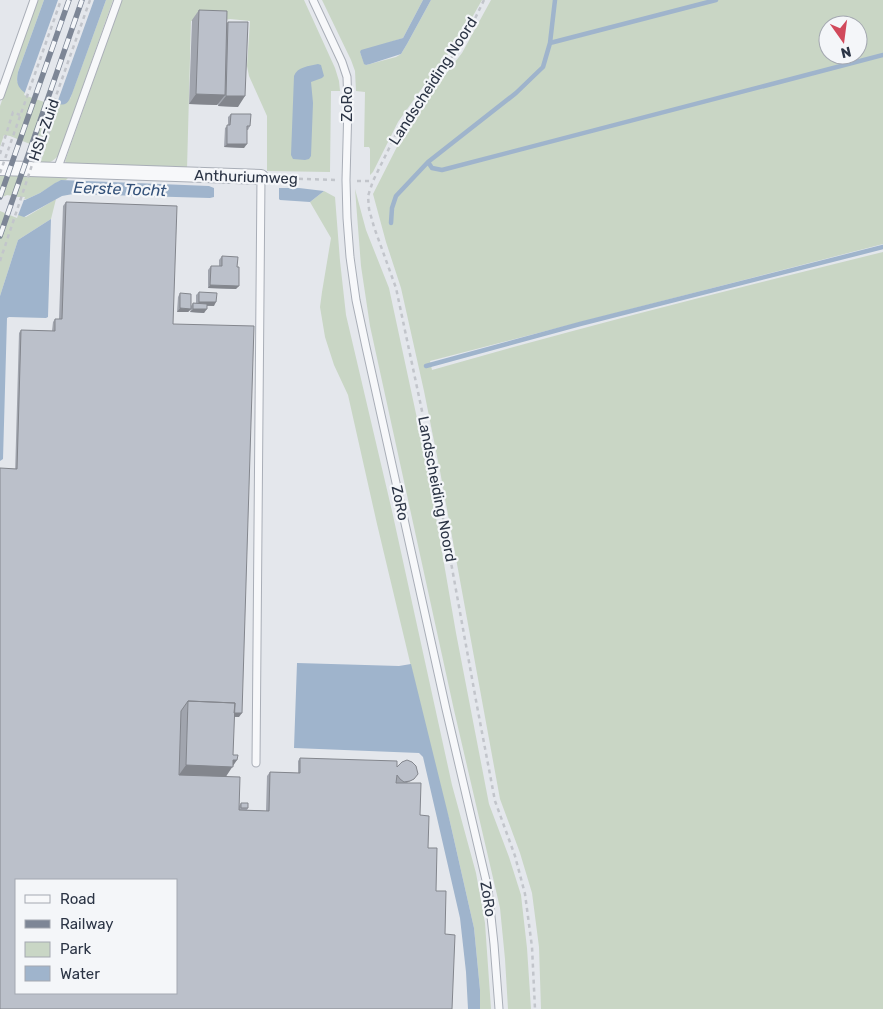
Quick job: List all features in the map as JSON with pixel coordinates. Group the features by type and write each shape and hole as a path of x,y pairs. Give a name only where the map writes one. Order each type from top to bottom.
{"street":[{"name":"Anthuriumweg","path":"0,168 260,177"}],"lane":[{"path":"0,96 34,0"},
{"path":"57,170 118,0"},
{"name":"ZoRo","path":"313,0 347,77 346,180 350,247 356,300 443,700 488,890 499,1009"},
{"path":"256,763 260,177"}],"path":[{"name":"HSL-Zuid","path":"0,173 61,0"},
{"name":"HSL-Zuid","path":"0,261 90,0"},
{"name":"Landscheiding Noord","path":"484,0 470,30 455,53 418,100 399,128 373,181 368,196 374,227 396,288 434,463 495,801 526,894 532,947 535,1009"},
{"path":"0,154 13,112 20,115"},
{"path":"43,151 51,126 46,125"},
{"name":"Anthuriumweg","path":"260,177 373,181"}],"green space":[{"path":"37,0 44,0 18,72 17,82 70,99 106,0 113,0 59,154 53,160 43,163 40,163 45,150 10,136 4,135 0,147 0,106"},
{"path":"122,0 304,0 339,81 340,91 331,91 330,172 267,171 267,116 249,76 247,66 250,21 230,19 191,21 187,169 67,164 65,161"},
{"path":"322,0 423,0 403,38 360,52 366,65 401,54 431,0 482,0 461,37 398,122 370,175 370,149 369,147 364,147 365,92 356,91 355,71 351,60"},
{"path":"491,0 883,0 883,244 430,361 432,370 657,309 883,252 883,1009 541,1009 539,947 532,893 520,853 500,799 424,391 401,288 373,194 406,127 422,101 462,53"},
{"path":"0,174 70,176 66,180 59,181 27,199 0,203"},
{"path":"355,189 366,230 389,288 427,465 456,633 489,804 521,895 531,1009 508,1009 500,908 454,710 370,326 361,266"},
{"path":"324,191 335,197 346,315 392,511 452,785 476,873 485,923 491,1009 480,1009 474,928 450,822 440,788 348,395 334,365 325,337 320,307 331,238 310,202"},
{"path":"56,199 51,219 18,240 0,296 0,208 26,217"}],"water":[{"path":"44,0 106,0 72,94 65,104 61,105 25,93 20,89 17,81 18,72"},
{"path":"423,0 431,0 401,54 370,64 364,64 361,50 403,38"},
{"path":"321,65 324,76 311,82 313,103 311,156 305,160 293,159 291,155 294,76 298,71 307,66"},
{"name":"Eerste Tocht","path":"61,180 209,186 214,188 214,197 73,194 62,196 24,217 0,209 18,200 25,200 40,193"},
{"path":"279,188 324,191 310,202 280,200"},
{"path":"51,219 48,317 7,318 3,459 0,461 0,296 18,240"},
{"path":"297,663 399,666 411,664 474,928 480,1009 468,1009 460,918 423,757 419,753 294,748"}],"pier":[{"path":"58,0 94,0 56,106 24,95"},
{"path":"7,195 25,197 17,218 0,211 0,198"}],"building":[{"path":"199,10 227,11 225,95 196,94"},
{"path":"228,22 248,22 245,96 226,96"},
{"path":"231,114 251,114 250,126 247,126 247,144 227,144 227,125 230,125"},
{"path":"66,202 177,206 173,324 254,326 242,713 234,713 235,703 188,701 181,711 179,775 240,777 239,810 269,811 270,772 300,773 300,758 397,761 397,767 407,760 412,762 416,766 418,774 414,779 404,782 397,775 396,783 421,783 420,815 429,816 428,848 437,848 436,891 446,891 445,934 455,935 452,1009 0,1009 0,468 17,469 21,330 55,331 55,319 62,319"},
{"path":"222,256 238,257 239,286 210,285 211,266 222,266"},
{"path":"199,292 217,293 216,302 199,302"},
{"path":"180,293 191,294 191,309 180,308"},
{"path":"193,303 207,304 207,309 193,309"},
{"path":"188,701 235,703 233,755 238,755 237,760 233,760 233,767 186,765"},
{"path":"241,803 248,803 248,808 241,808"}],"waterway":[{"path":"391,223 392,208 396,196 428,162 516,93 543,67 550,43 555,0"},
{"path":"550,43 716,0"},
{"path":"428,162 432,168 442,170 883,55"},
{"path":"426,366 580,324 883,247"}],"railway":[{"path":"0,197 69,0"},
{"path":"0,236 82,0"}]}
